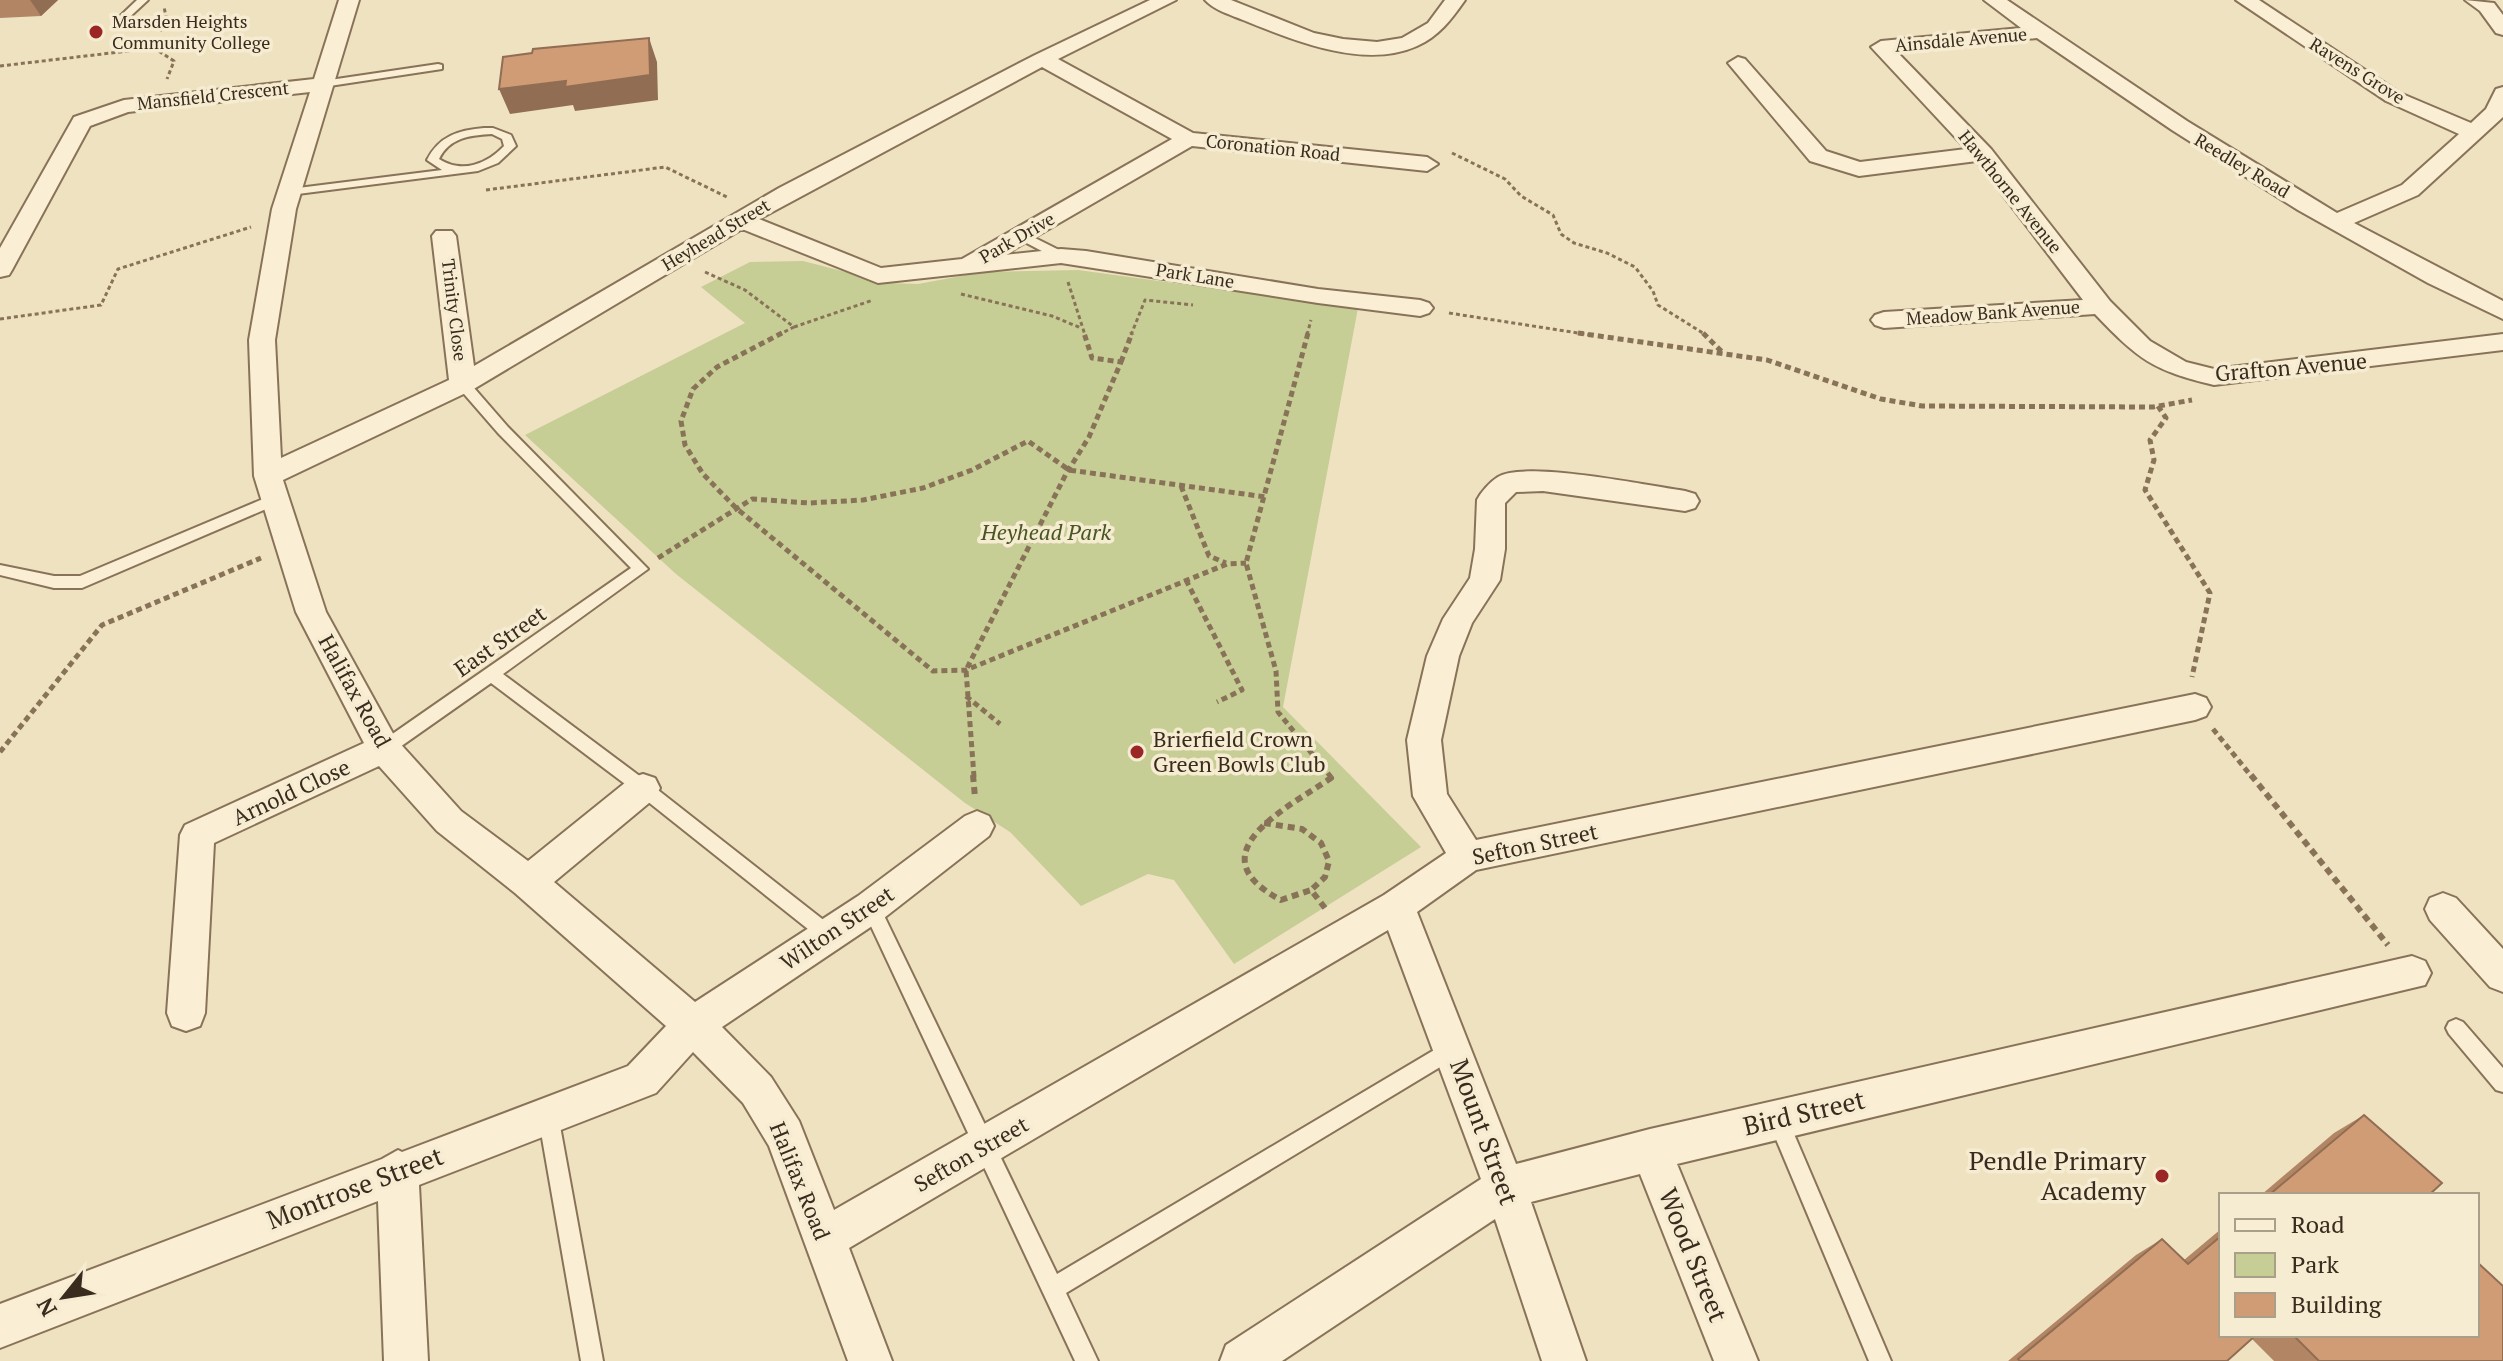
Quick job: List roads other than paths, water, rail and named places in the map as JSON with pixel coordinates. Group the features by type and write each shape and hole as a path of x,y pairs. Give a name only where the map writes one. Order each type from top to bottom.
{"street":[{"name":"Halifax Road","path":"349,0 286,204 262,340 272,487 311,612 384,749 449,821 528,882 693,1025 757,1090 785,1135 870,1361"},
{"name":"Heyhead Street","path":"272,487 463,384 749,216 1042,59 1166,0"},
{"path":"1215,0 1314,41 1349,46 1386,46 1423,37 1446,17 1455,0"},
{"name":"Reedley Road","path":"1994,0 2193,137 2439,281 2503,311"},
{"name":"Ravens Grove","path":"2246,0 2393,97 2473,132"},
{"path":"2488,4 2503,29"},
{"name":"Ainsdale Avenue","path":"1881,47 2041,32"},
{"name":"Hawthorne Avenue","path":"1881,47 1983,154 2101,306"},
{"name":"Coronation Road","path":"1042,59 1188,139 1427,164"},
{"path":"1738,63 1818,156 1839,165 1859,169 1983,154"},
{"name":"Mansfield Crescent","path":"0,270 82,122 124,106 323,84"},
{"path":"2337,222 2410,190 2496,112 2503,93"},
{"name":"Park Drive","path":"749,216 878,276 968,266 1188,139"},
{"name":"Trinity Close","path":"444,236 463,384"},
{"name":"Park Lane","path":"968,266 1061,256 1315,307 1420,308"},
{"name":"Meadow Bank Avenue","path":"1884,320 2101,306"},
{"name":"Grafton Avenue","path":"2101,306 2141,347 2177,368 2214,377 2503,342"},
{"path":"1467,857 1430,796 1424,740 1443,656 1458,619 1485,580 1490,549 1491,500 1508,483 1543,481 1685,501"},
{"name":"Sefton Street","path":"824,1239 1397,906 1467,857 2195,707"},
{"name":"Arnold Close","path":"186,1013 197,835 384,749"},
{"path":"528,882 643,788"},
{"name":"Wilton Street","path":"693,1025 871,907 977,826"},
{"name":"Mount Street","path":"1397,906 1505,1188 1563,1361"},
{"path":"2443,909 2503,975"},
{"name":"Bird Street","path":"1242,1361 1505,1188 1650,1149 2412,973"},
{"name":"Montrose Street","path":"0,1326 642,1080 693,1025"},
{"name":"Wood Street","path":"1650,1149 1736,1361"},
{"path":"398,1171 406,1361"}],"lane":[{"path":"118,23 143,0"},
{"path":"323,84 438,67"},
{"path":"286,204 483,167 501,158 510,146 507,137 493,131 472,132 451,138 437,149 433,160 442,168 461,170"},
{"path":"1021,235 1061,256"},
{"name":"East Street","path":"384,749 641,569 503,430 463,384"},
{"path":"0,570 54,582 82,582 272,487"},
{"path":"491,674 643,788 829,935"},
{"path":"871,907 987,1145 1087,1361"},
{"path":"2456,1028 2503,1083"},
{"path":"1053,1289 1454,1049"},
{"path":"548,1115 592,1361"},
{"path":"1777,1119 1880,1361"}],"place":[{"name":"Marsden Heights Community College","path":"96,32"},
{"name":"Brierfield Crown Green Bowls Club","path":"1137,752"},
{"name":"Pendle Primary Academy","path":"2162,1176"}],"park label":[{"name":"Heyhead Park","path":"1046,532"}]}
